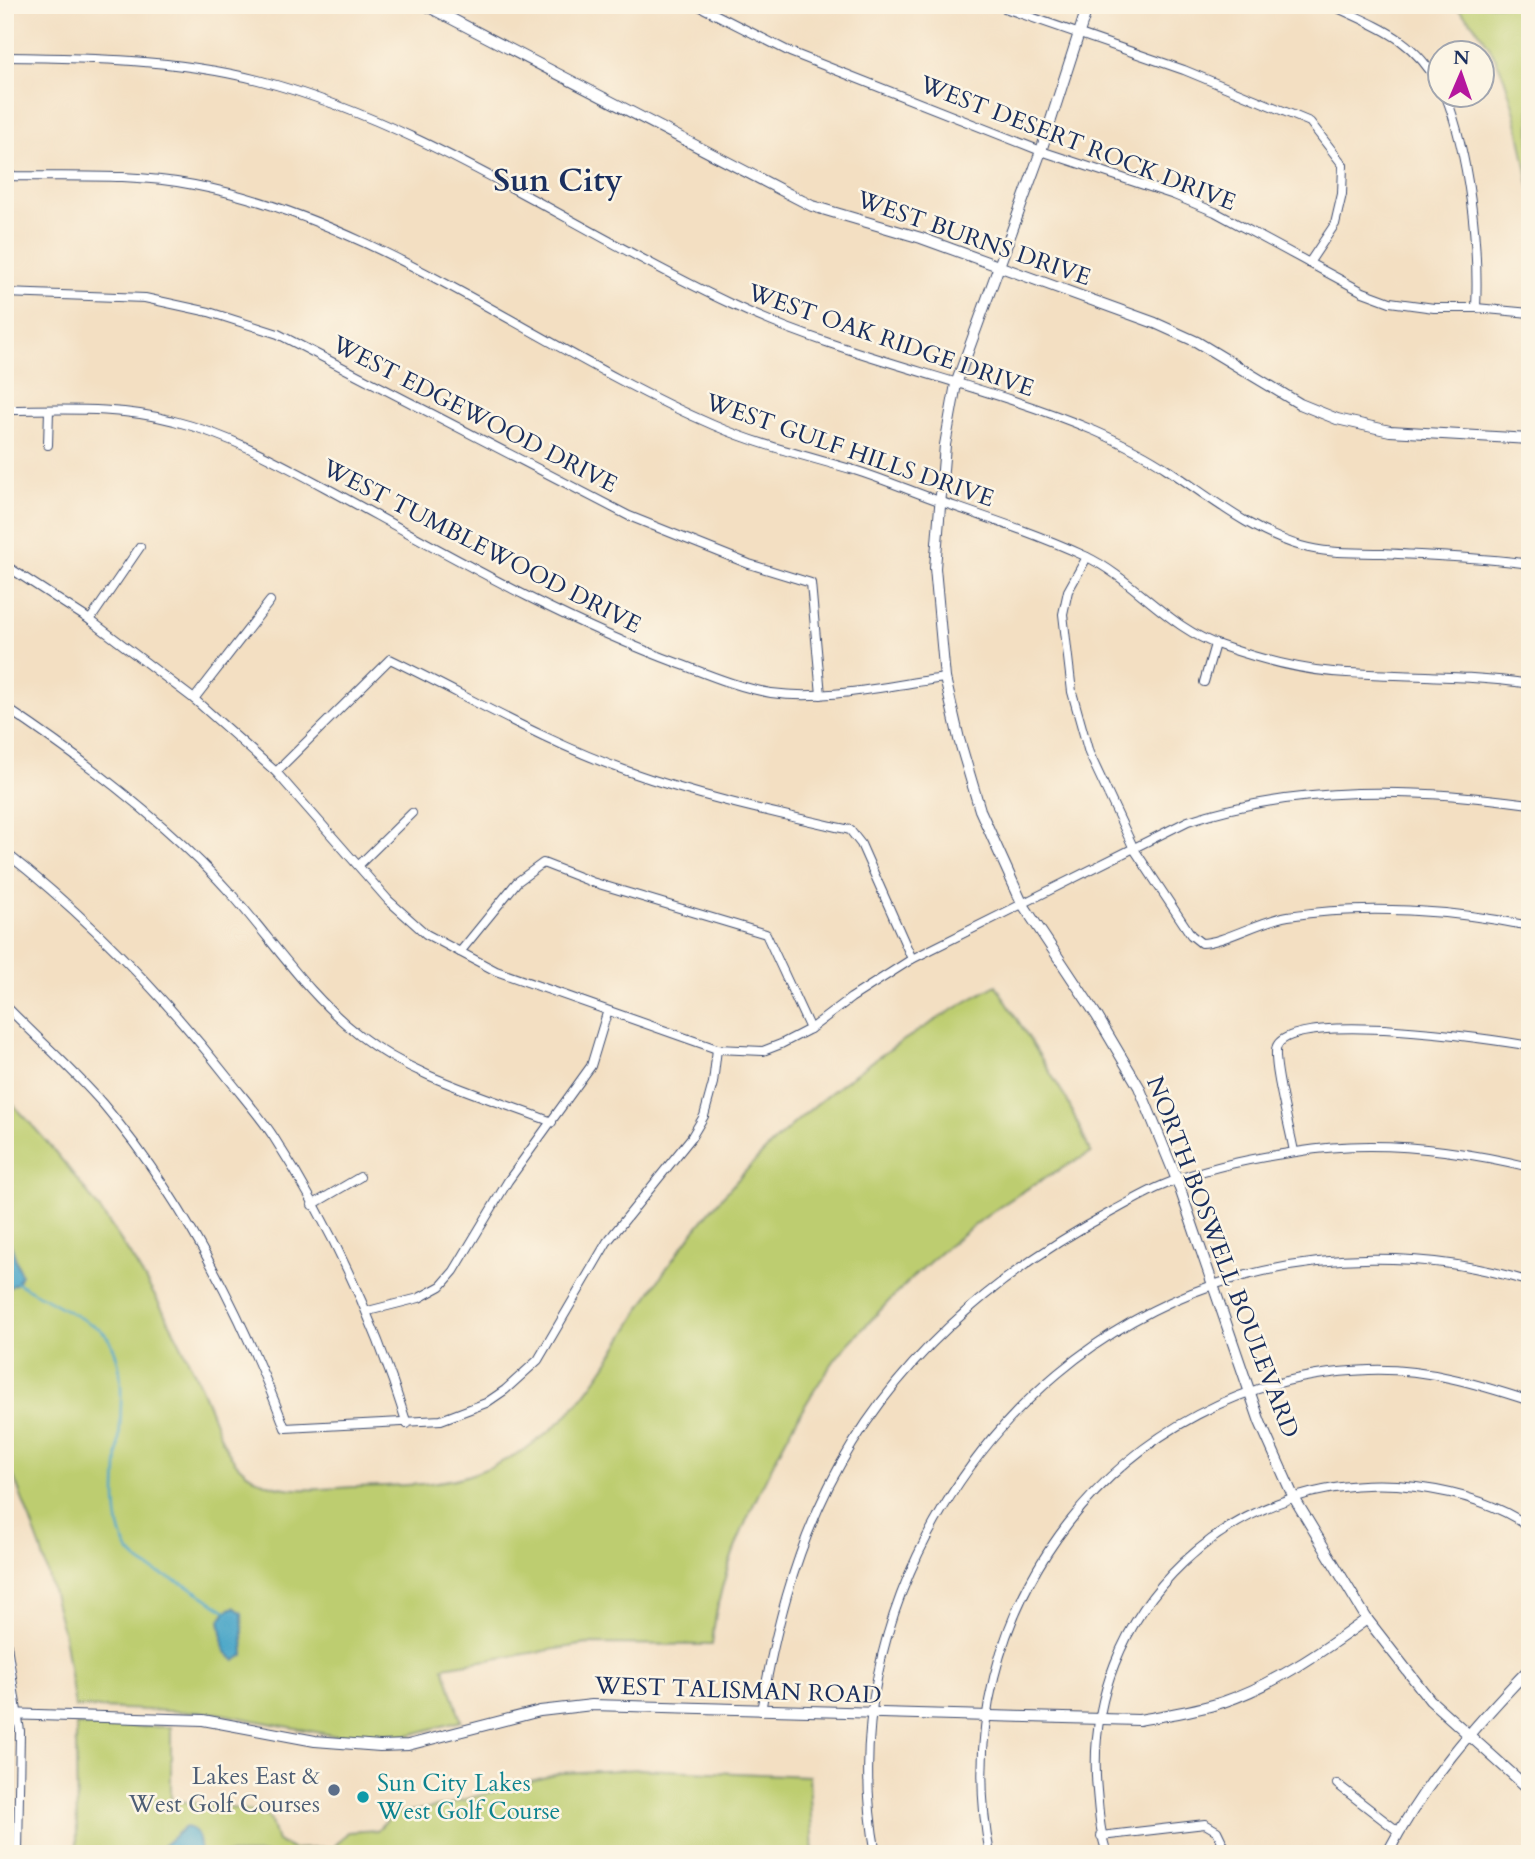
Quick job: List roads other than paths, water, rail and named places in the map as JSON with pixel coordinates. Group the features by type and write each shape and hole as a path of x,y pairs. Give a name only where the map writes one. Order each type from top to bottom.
{"street":[{"name":"WEST BURNS DRIVE","path":"425,5 812,206 921,238 1155,323 1197,342 1300,404 1337,419 1390,431 1530,439"},
{"name":"WEST DESERT ROCK DRIVE","path":"697,5 790,52 1041,151 1174,195 1251,230 1363,292 1390,302 1434,308 1476,308 1530,313"},
{"path":"996,5 1079,36 1184,70 1310,122 1343,165 1342,194 1335,224 1309,263"},
{"name":"NORTH BOSWELL BOULEVARD","path":"1088,5 1041,151 956,384 939,501 935,568 945,678 981,810 1022,903 1097,1016 1139,1087 1177,1180 1249,1392 1293,1496 1367,1619 1430,1700 1530,1790"},
{"path":"1331,5 1390,33 1426,61"},
{"name":"WEST OAK RIDGE DRIVE","path":"5,57 118,59 176,66 257,80 322,101 381,123 442,152 732,304 797,331 1092,430 1131,448 1272,537 1336,553 1479,558 1530,564"},
{"path":"1449,108 1462,149 1478,267 1476,308"},
{"name":"WEST GULF HILLS DRIVE","path":"5,176 152,178 196,185 259,202 331,227 666,405 752,442 857,471 993,518 1087,557 1117,574 1183,625 1215,644 1275,662 1331,672 1445,675 1530,684"},
{"name":"WEST EDGEWOOD DRIVE","path":"5,293 145,298 209,312 278,334 629,516 749,564 811,583 821,695"},
{"name":"WEST TUMBLEWOOD DRIVE","path":"5,410 105,411 173,420 219,436 271,459 571,618 648,653 770,693 821,695 945,678"},
{"path":"48,445 49,410"},
{"path":"90,620 140,547"},
{"path":"1087,557 1068,591 1063,614 1072,692 1089,752 1135,849 1191,935 1201,943 1212,943 1250,925 1287,916 1355,911 1432,912 1530,926"},
{"path":"5,565 90,620 194,699 276,772 360,864 388,900 426,934 496,971 607,1013 717,1049 763,1051 810,1029 912,959 1188,821 1227,808 1280,797 1390,793 1451,795 1530,804"},
{"path":"194,699 270,601"},
{"path":"1204,681 1215,644"},
{"path":"276,772 390,659 543,736 626,771 711,798 850,830 861,845 912,959"},
{"path":"5,707 129,799 177,842 233,896 323,1004 360,1036 411,1068 552,1122"},
{"path":"360,864 412,813"},
{"path":"5,852 54,890 127,961 188,1028 273,1136 368,1311 407,1424"},
{"path":"460,952 517,882 543,863 592,882 766,934 810,1029"},
{"path":"5,1005 102,1103 163,1183 258,1355 285,1428 407,1424 440,1420 486,1403 538,1360 607,1242 691,1138 707,1105 717,1049"},
{"path":"368,1311 419,1298 441,1286 454,1271 508,1181 591,1066 607,1013"},
{"path":"1294,1152 1275,1057 1281,1041 1290,1034 1348,1029 1409,1031 1484,1037 1530,1046"},
{"path":"761,1711 774,1635 807,1532 852,1445 900,1378 976,1301 1043,1251 1177,1180 1294,1152 1374,1147 1413,1149 1468,1154 1530,1167"},
{"path":"312,1205 360,1177"},
{"path":"876,1854 867,1773 870,1715 885,1641 901,1592 923,1540 962,1477 1024,1404 1077,1360 1156,1310 1213,1286 1285,1267 1356,1258 1427,1260 1492,1270 1530,1282"},
{"path":"990,1854 984,1815 985,1718 993,1671 1007,1628 1024,1590 1048,1549 1073,1516 1125,1464 1156,1441 1249,1392 1323,1376 1370,1370 1424,1374 1477,1383 1530,1401"},
{"path":"1107,1854 1101,1836 1095,1765 1097,1721 1108,1682 1141,1610 1162,1583 1192,1554 1222,1533 1293,1496 1331,1486 1370,1483 1425,1488 1493,1506 1530,1527"},
{"name":"WEST TALISMAN ROAD","path":"5,1714 203,1720 315,1741 380,1746 408,1745 527,1714 592,1705 870,1715 1139,1720 1222,1702 1257,1687 1329,1646 1367,1619"},
{"path":"5,1632 19,1714 18,1854"},
{"path":"1387,1854 1414,1806 1467,1735 1530,1668"},
{"path":"1337,1784 1399,1832"},
{"path":"1101,1836 1205,1824 1217,1831 1228,1854"}],"water":[{"path":"5,1227 21,1275 17,1283 5,1290"},
{"path":"234,1607 242,1613 244,1655 235,1661 225,1651 220,1620 226,1611"},
{"path":"185,1827 196,1833 200,1854 154,1854"}],"waterway":[{"path":"14,1281 100,1329 114,1348 120,1373 121,1402 116,1497 119,1525 127,1548 146,1566 190,1588 226,1611"}],"place":[{"name":"Lakes East & West Golf Courses","path":"334,1790"},
{"name":"Sun City Lakes West Golf Course","path":"363,1797"}],"district":[{"name":"Sun City","path":"558,180"}]}
